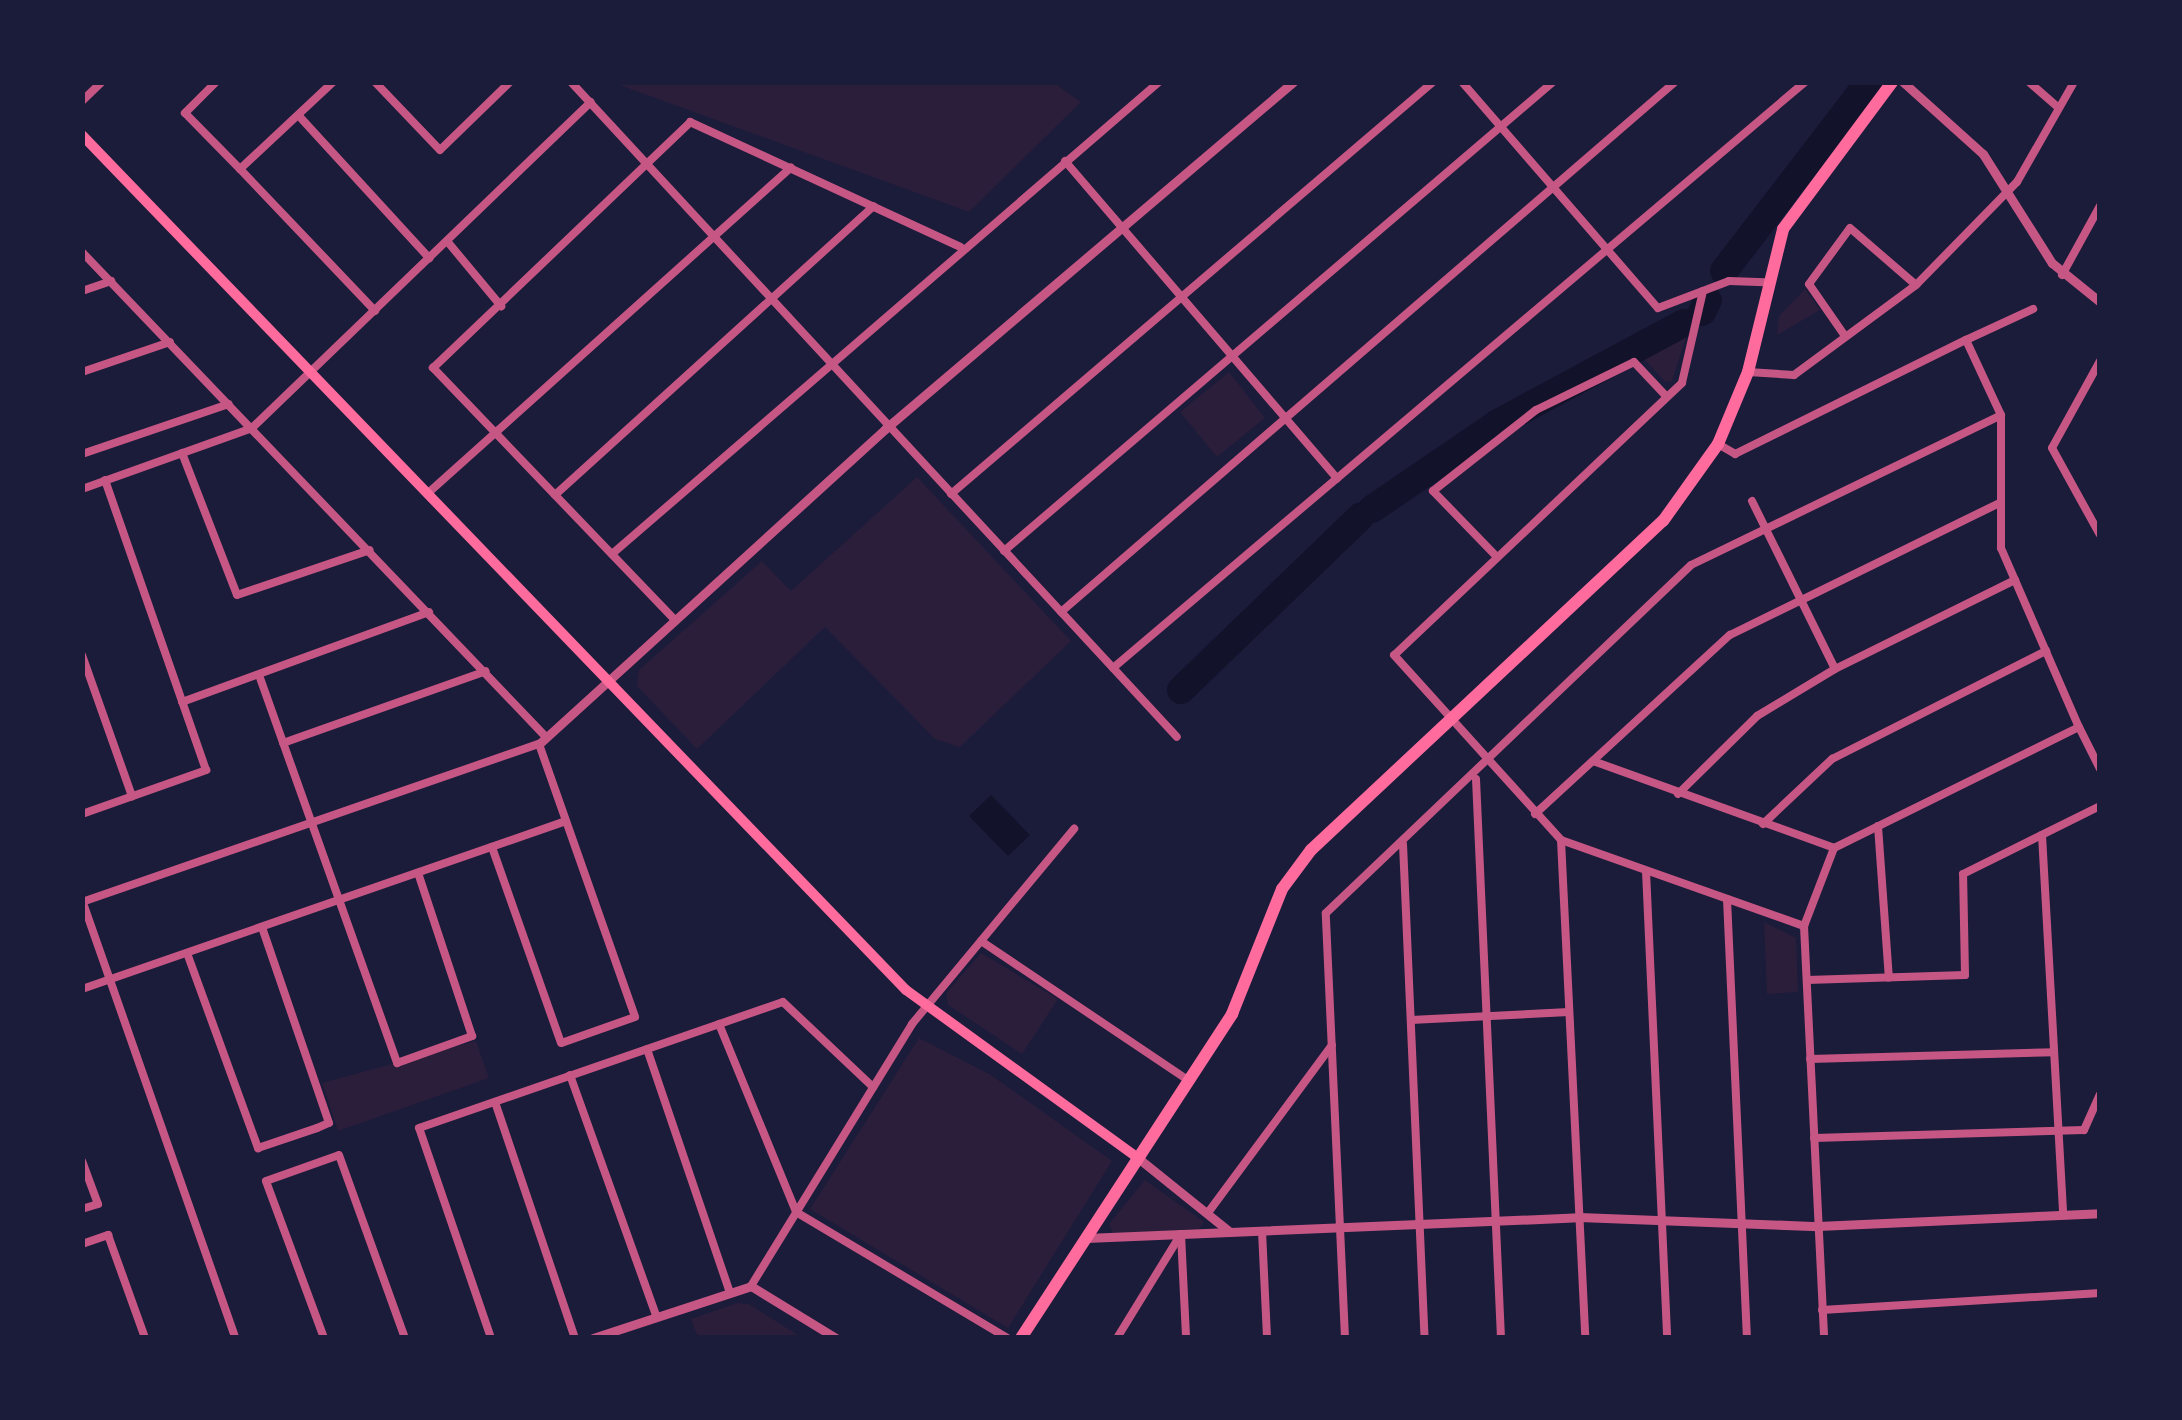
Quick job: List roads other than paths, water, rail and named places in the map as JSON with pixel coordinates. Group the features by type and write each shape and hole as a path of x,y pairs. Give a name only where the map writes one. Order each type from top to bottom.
{"highway":[{"path":"1022,1338 1083,1238 1232,1014 1282,889 1311,850 1664,521 1718,444 1748,372 1766,282 1783,230 1892,82"}],"main road":[{"path":"82,135 926,1007 1138,1158"}],"street":[{"path":"82,101 102,82"},
{"path":"216,82 185,112 375,311"},
{"path":"240,169 333,82"},
{"path":"376,82 440,150 510,82"},
{"path":"572,82 885,429 951,494 1177,737"},
{"path":"612,554 961,246 1159,82"},
{"path":"236,1338 83,901 543,741 605,679 885,429 1293,82"},
{"path":"951,494 1433,82"},
{"path":"1462,82 1658,308 1704,290 1766,282"},
{"path":"1004,551 1553,82"},
{"path":"1061,612 1675,82"},
{"path":"1112,668 1804,82"},
{"path":"1903,82 2010,190 2062,275 2100,302"},
{"path":"2029,82 2058,107"},
{"path":"1748,372 1794,375 1916,285 2010,190 2074,82"},
{"path":"82,489 252,428 591,102"},
{"path":"300,116 430,258"},
{"path":"674,618 433,368 690,122 961,246"},
{"path":"1065,161 1337,478"},
{"path":"428,494 791,168"},
{"path":"555,495 874,206"},
{"path":"2062,275 2100,206"},
{"path":"1846,336 1809,284 1850,228 1916,285"},
{"path":"447,240 501,306"},
{"path":"82,252 486,671 543,741 566,821 635,1017 561,1043 492,847"},
{"path":"82,291 110,281"},
{"path":"1704,290 1682,382 1394,655 1561,840 1804,926"},
{"path":"1718,444 1735,454 2033,309"},
{"path":"1966,340 2001,415 2000,548 2100,769"},
{"path":"82,372 170,342"},
{"path":"1497,557 1434,491 1536,410 1634,362 1667,396"},
{"path":"2099,533 2052,448 2100,362"},
{"path":"82,454 230,404"},
{"path":"1345,1338 1326,913 1476,779 1486,758 1691,565 2001,415"},
{"path":"182,453 237,595 370,550"},
{"path":"82,814 206,770 105,480"},
{"path":"1752,502 1835,669"},
{"path":"1535,814 1730,635 2000,503"},
{"path":"1678,794 1757,716 1835,669 2015,580"},
{"path":"182,702 430,612"},
{"path":"1763,824 1832,759 2046,652"},
{"path":"82,655 132,796"},
{"path":"283,743 486,671"},
{"path":"259,674 397,1063 472,1036 418,873"},
{"path":"1824,1338 1804,926 1834,848 2080,727"},
{"path":"1592,761 1834,848"},
{"path":"1476,779 1501,1338"},
{"path":"1807,980 1965,975 1962,874 2100,806"},
{"path":"82,989 566,821"},
{"path":"1878,826 1889,978"},
{"path":"751,1286 926,1007 1074,829"},
{"path":"2042,835 2062,1215"},
{"path":"1561,840 1585,1338"},
{"path":"1403,844 1425,1338"},
{"path":"1646,870 1667,1338"},
{"path":"1727,899 1747,1338"},
{"path":"187,953 258,1148 302,1133 329,1123 262,927"},
{"path":"980,941 1189,1082"},
{"path":"491,1338 418,1128 783,1002 874,1087"},
{"path":"1411,1020 1570,1012"},
{"path":"720,1024 796,1212 1006,1338"},
{"path":"1210,1210 1332,1045"},
{"path":"647,1049 729,1290"},
{"path":"1810,1059 2054,1052"},
{"path":"570,1076 656,1316"},
{"path":"1814,1138 2084,1130 2100,1094"},
{"path":"495,1102 575,1338"},
{"path":"324,1338 266,1180 339,1156 406,1338"},
{"path":"1138,1158 1210,1210 1230,1232"},
{"path":"82,1162 98,1204 82,1209"},
{"path":"1083,1238 1579,1217 1818,1226 2100,1214"},
{"path":"1262,1230 1267,1338"},
{"path":"1118,1338 1181,1234"},
{"path":"1181,1234 1186,1338"},
{"path":"82,1244 108,1236 145,1338"},
{"path":"593,1338 729,1290 751,1286 836,1338"},
{"path":"1822,1310 2100,1293"}],"waterway":[{"path":"1724,271 1869,82"},
{"path":"1702,312 1708,300"},
{"path":"1372,509 1498,423 1684,323"},
{"path":"1181,690 1361,516"}]}
